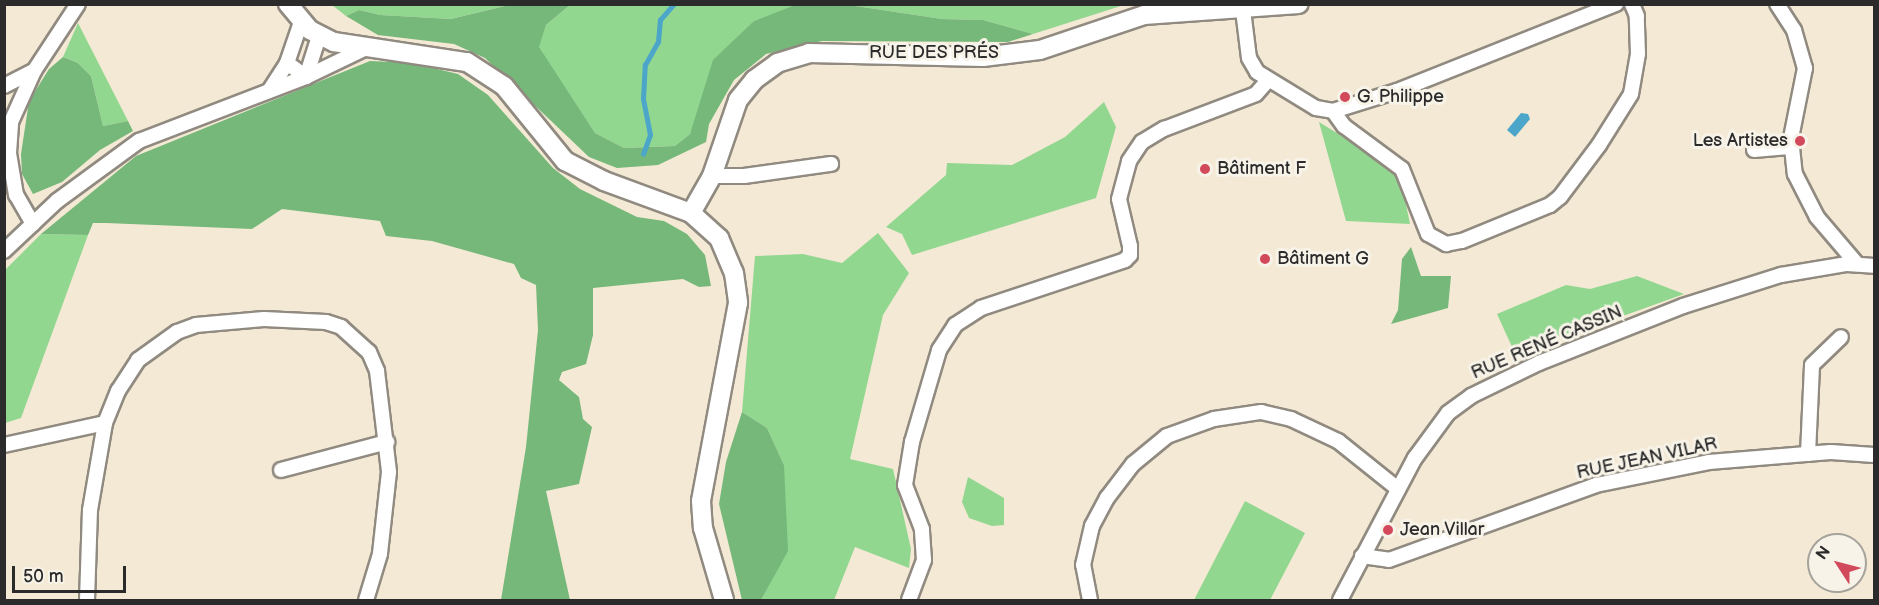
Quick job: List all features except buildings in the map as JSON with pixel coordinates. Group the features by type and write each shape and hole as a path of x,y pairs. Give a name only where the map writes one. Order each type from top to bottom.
{"main road":[{"path":"288,4 301,22 319,36 366,48 446,56 467,62 504,86 565,161 691,213 719,238 734,273 738,303 701,501 703,528 724,600"},
{"name":"RUE DES PRÉS","path":"691,213 712,176 738,100 754,80 777,63 809,53 983,57 1040,50 1144,15 1243,10 1299,4"}],"street":[{"path":"33,224 16,195 9,153 14,114 34,71 78,4"},
{"path":"1243,10 1249,58 1257,72 1316,108 1333,111 1398,91 1616,4"},
{"path":"1333,111 1344,126 1402,169 1428,234 1446,243 1462,241 1550,205 1599,145 1631,94 1638,54 1637,16 1632,4"},
{"path":"1777,4 1794,30 1805,68 1792,147 1795,174 1817,217 1857,264"},
{"path":"269,92 287,63 301,22"},
{"path":"306,77 319,36"},
{"path":"4,251 93,172 139,141 306,77 366,48"},
{"path":"287,63 306,77"},
{"path":"4,86 34,71"},
{"path":"909,600 924,560 922,529 905,485 912,442 939,350 955,325 981,308 1125,260 1130,255 1130,246 1119,199 1129,161 1142,142 1164,129 1256,94 1268,80"},
{"path":"1754,150 1792,147"},
{"path":"712,176 744,176 831,164"},
{"name":"RUE RENÉ CASSIN","path":"1341,600 1398,489 1433,429 1448,412 1480,392 1539,363 1683,306 1781,275 1857,264 1875,266"},
{"path":"87,600 90,510 105,423 117,391 138,360 177,332 196,325 264,319 326,322 356,336 369,352 376,371 387,442 386,518 380,554 366,600"},
{"path":"1808,454 1812,365 1841,337"},
{"path":"1090,600 1083,565 1092,526 1114,488 1133,464 1167,436 1214,419 1260,412 1302,421 1338,441 1398,489"},
{"path":"4,445 105,423"},
{"path":"280,470 387,442"},
{"name":"RUE JEAN VILAR","path":"1362,556 1389,560 1596,485 1709,462 1808,454 1875,455"}],"green space":[{"path":"332,5 509,5 451,19 380,15 359,10 346,16"},
{"path":"509,5 570,5 546,25 539,47 595,133 624,148 675,146 690,134 713,60 754,21 795,5 849,5 942,19 983,20 1033,34 1008,42 822,41 766,54 734,80 709,124 706,142 658,165 617,168 589,157 485,58 454,44 378,35 346,16 359,10 380,15 451,19"},
{"path":"570,5 800,5 754,21 702,103 690,134 675,146 624,148 595,133 538,47 546,25"},
{"path":"849,5 1124,5 1033,34 983,20 942,19"},
{"path":"78,23 128,121 103,126 91,76 78,63 63,57"},
{"path":"63,57 78,63 91,76 103,126 128,121 133,131 100,150 62,182 33,194 22,174 21,154 29,101 49,69"},
{"path":"370,61 412,63 458,74 488,95 553,168 580,189 637,217 664,221 687,234 705,255 711,286 699,287 683,279 593,288 593,335 586,364 562,372 559,380 579,397 583,419 592,427 579,484 546,491 570,600 501,600 526,447 538,330 536,285 521,278 514,264 432,241 386,236 380,221 282,209 252,229 93,223 88,235 41,234 136,156"},
{"path":"1104,102 1116,127 1096,198 912,255 902,234 886,227 946,175 947,163 1012,165 1065,137"},
{"path":"1319,122 1392,167 1401,180 1410,224 1346,221"},
{"path":"878,233 909,273 883,315 850,459 893,469 911,549 909,568 855,547 834,600 761,600 772,579 784,498 784,465 767,428 742,412 755,256 803,254 842,263"},
{"path":"41,234 88,235 21,418 5,423 5,270"},
{"path":"1411,247 1421,276 1451,276 1448,308 1391,324 1398,310 1402,259"},
{"path":"1637,276 1684,294 1598,325 1513,349 1497,314 1566,285 1590,289"},
{"path":"742,412 767,428 784,465 788,551 761,600 742,600 719,504 726,462"},
{"path":"968,477 1004,498 1004,525 992,526 969,518 962,502"},
{"path":"1245,501 1305,533 1270,600 1194,600"}],"water":[{"path":"1521,113 1528,114 1530,119 1515,137 1507,130"}],"waterway":[{"path":"643,154 650,135 643,99 645,65 658,42 660,20 674,4"}],"place":[{"name":"G. Philippe","path":"1345,97"},
{"name":"Les Artistes","path":"1800,141"},
{"name":"Bâtiment F","path":"1205,169"},
{"name":"Bâtiment G","path":"1265,259"},
{"name":"Jean Villar","path":"1388,530"}]}
